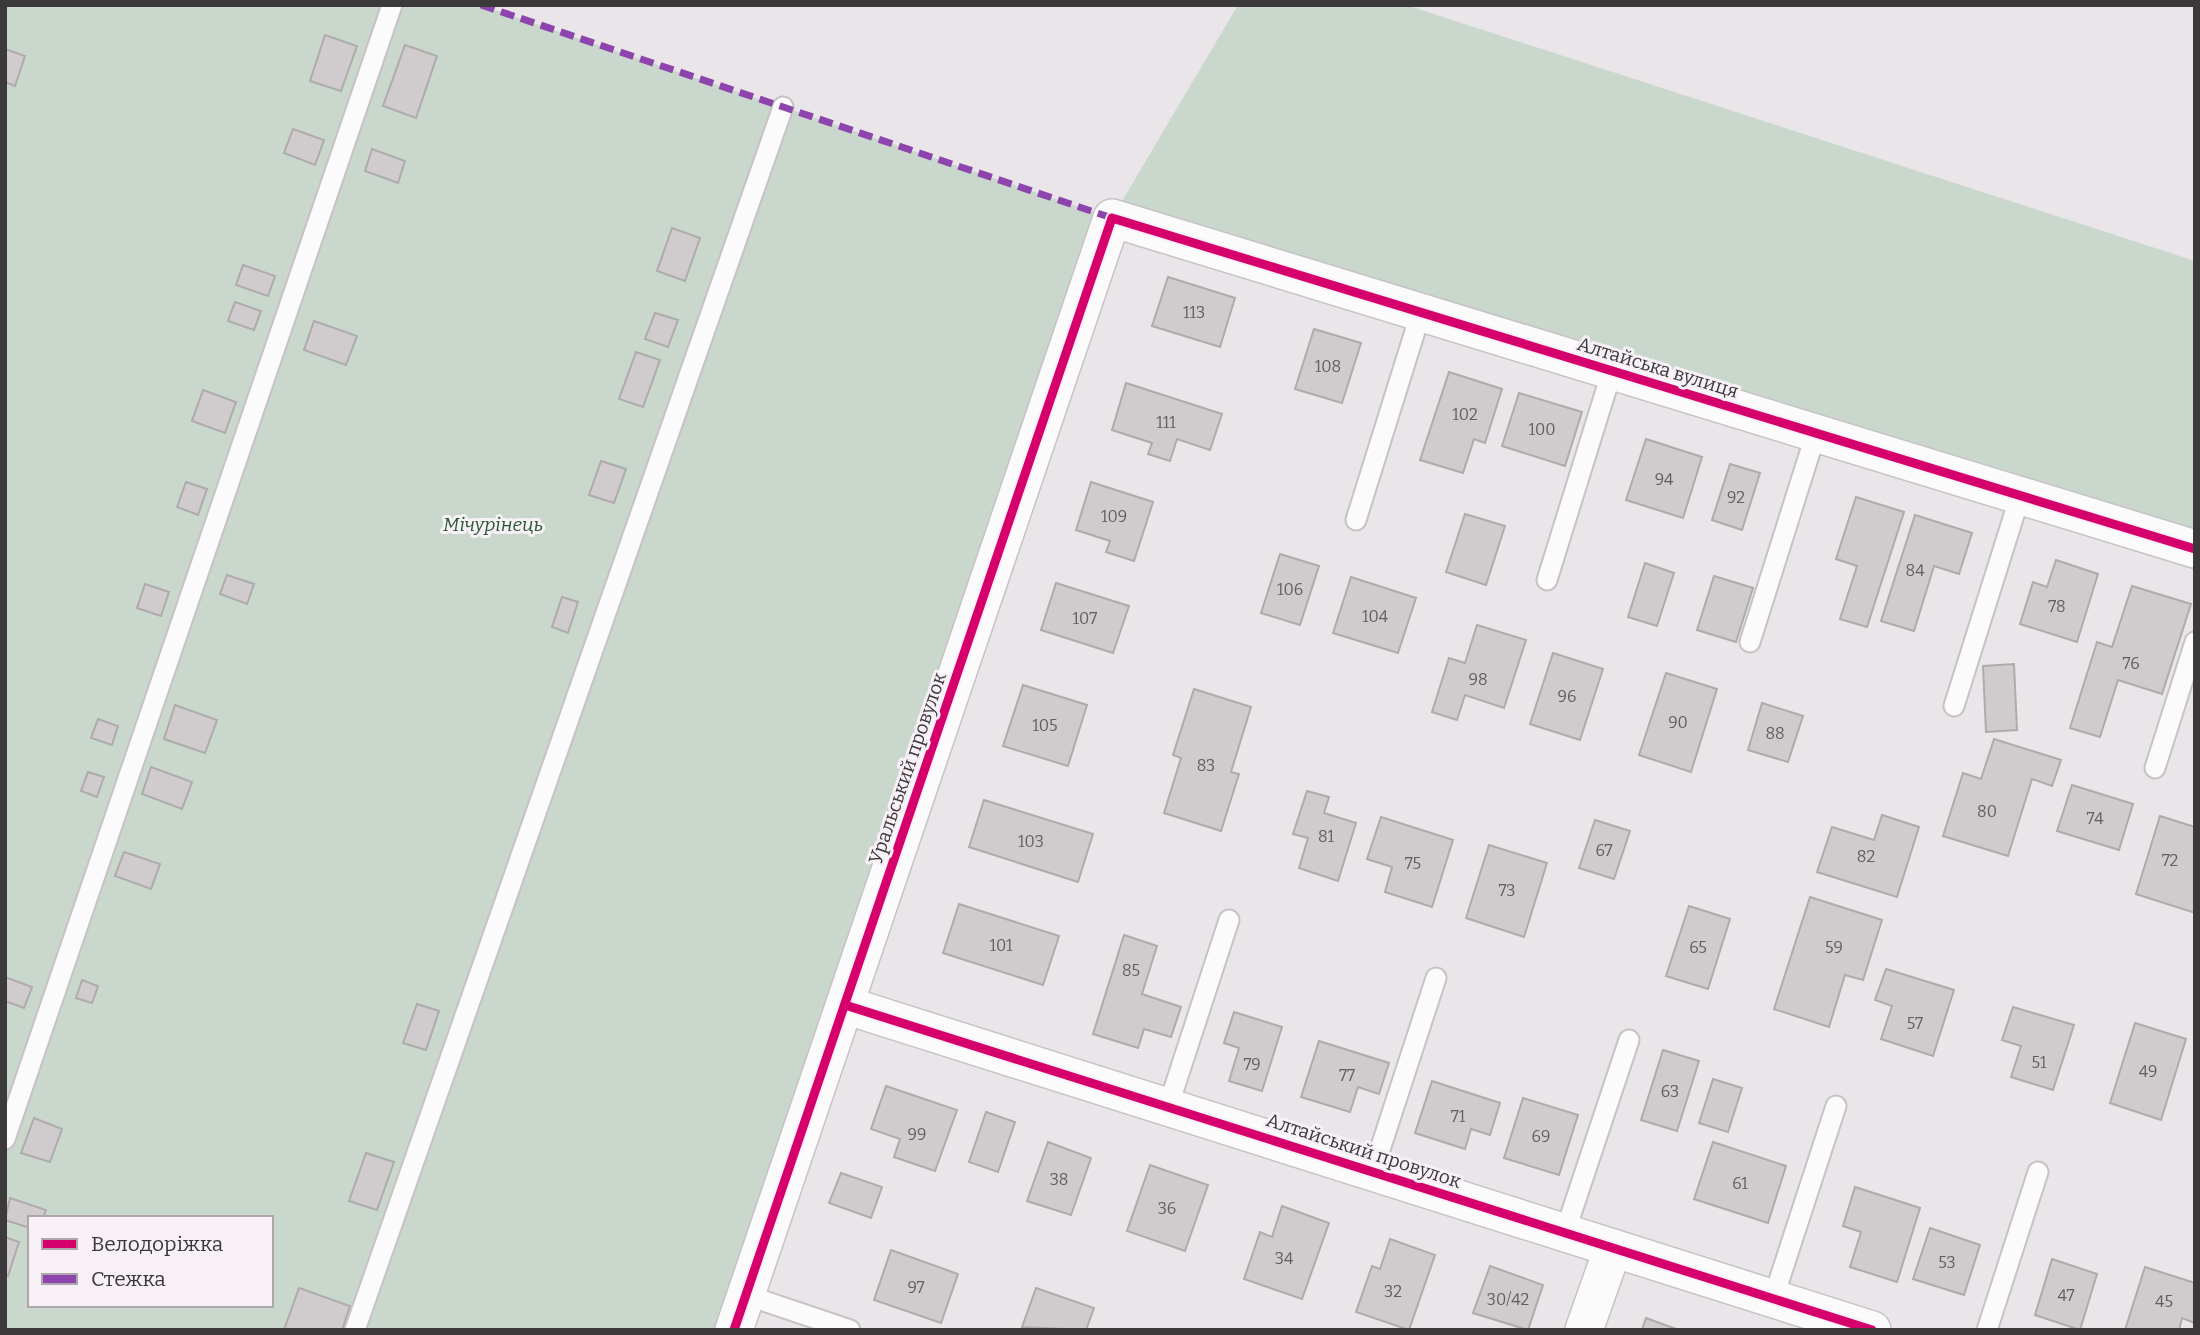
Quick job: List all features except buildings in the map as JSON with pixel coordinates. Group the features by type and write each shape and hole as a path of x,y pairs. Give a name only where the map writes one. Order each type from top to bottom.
{"street":[{"name":"Алтайська вулиця","path":"1112,218 2195,549"},
{"name":"Уральський провулок","path":"734,1330 1112,218"},
{"name":"Алтайський провулок","path":"845,1004 1872,1330"},
{"path":"1584,1330 1613,1248"}],"lane":[{"path":"5,1139 392,5"},
{"path":"355,1330 783,107"},
{"path":"1356,520 1421,312"},
{"path":"1547,580 1612,371"},
{"path":"1750,642 1815,433"},
{"path":"1954,706 2020,496"},
{"path":"2155,768 2195,642"},
{"path":"1168,1107 1229,920"},
{"path":"1373,1171 1436,978"},
{"path":"1565,1232 1629,1040"},
{"path":"1773,1299 1836,1106"},
{"path":"1987,1330 2038,1172"},
{"path":"746,1295 850,1330"}],"green space":[{"name":"Мічурінець","path":"5,5 480,5 1112,218 734,1330 5,1330"},
{"path":"1238,5 1406,5 2195,261 2195,549 1112,218"}],"marked path":[{"path":"481,5 1112,218"}],"cycle path":[{"path":"734,1330 1112,218 2195,549"},
{"path":"845,1005 1872,1330"}]}
